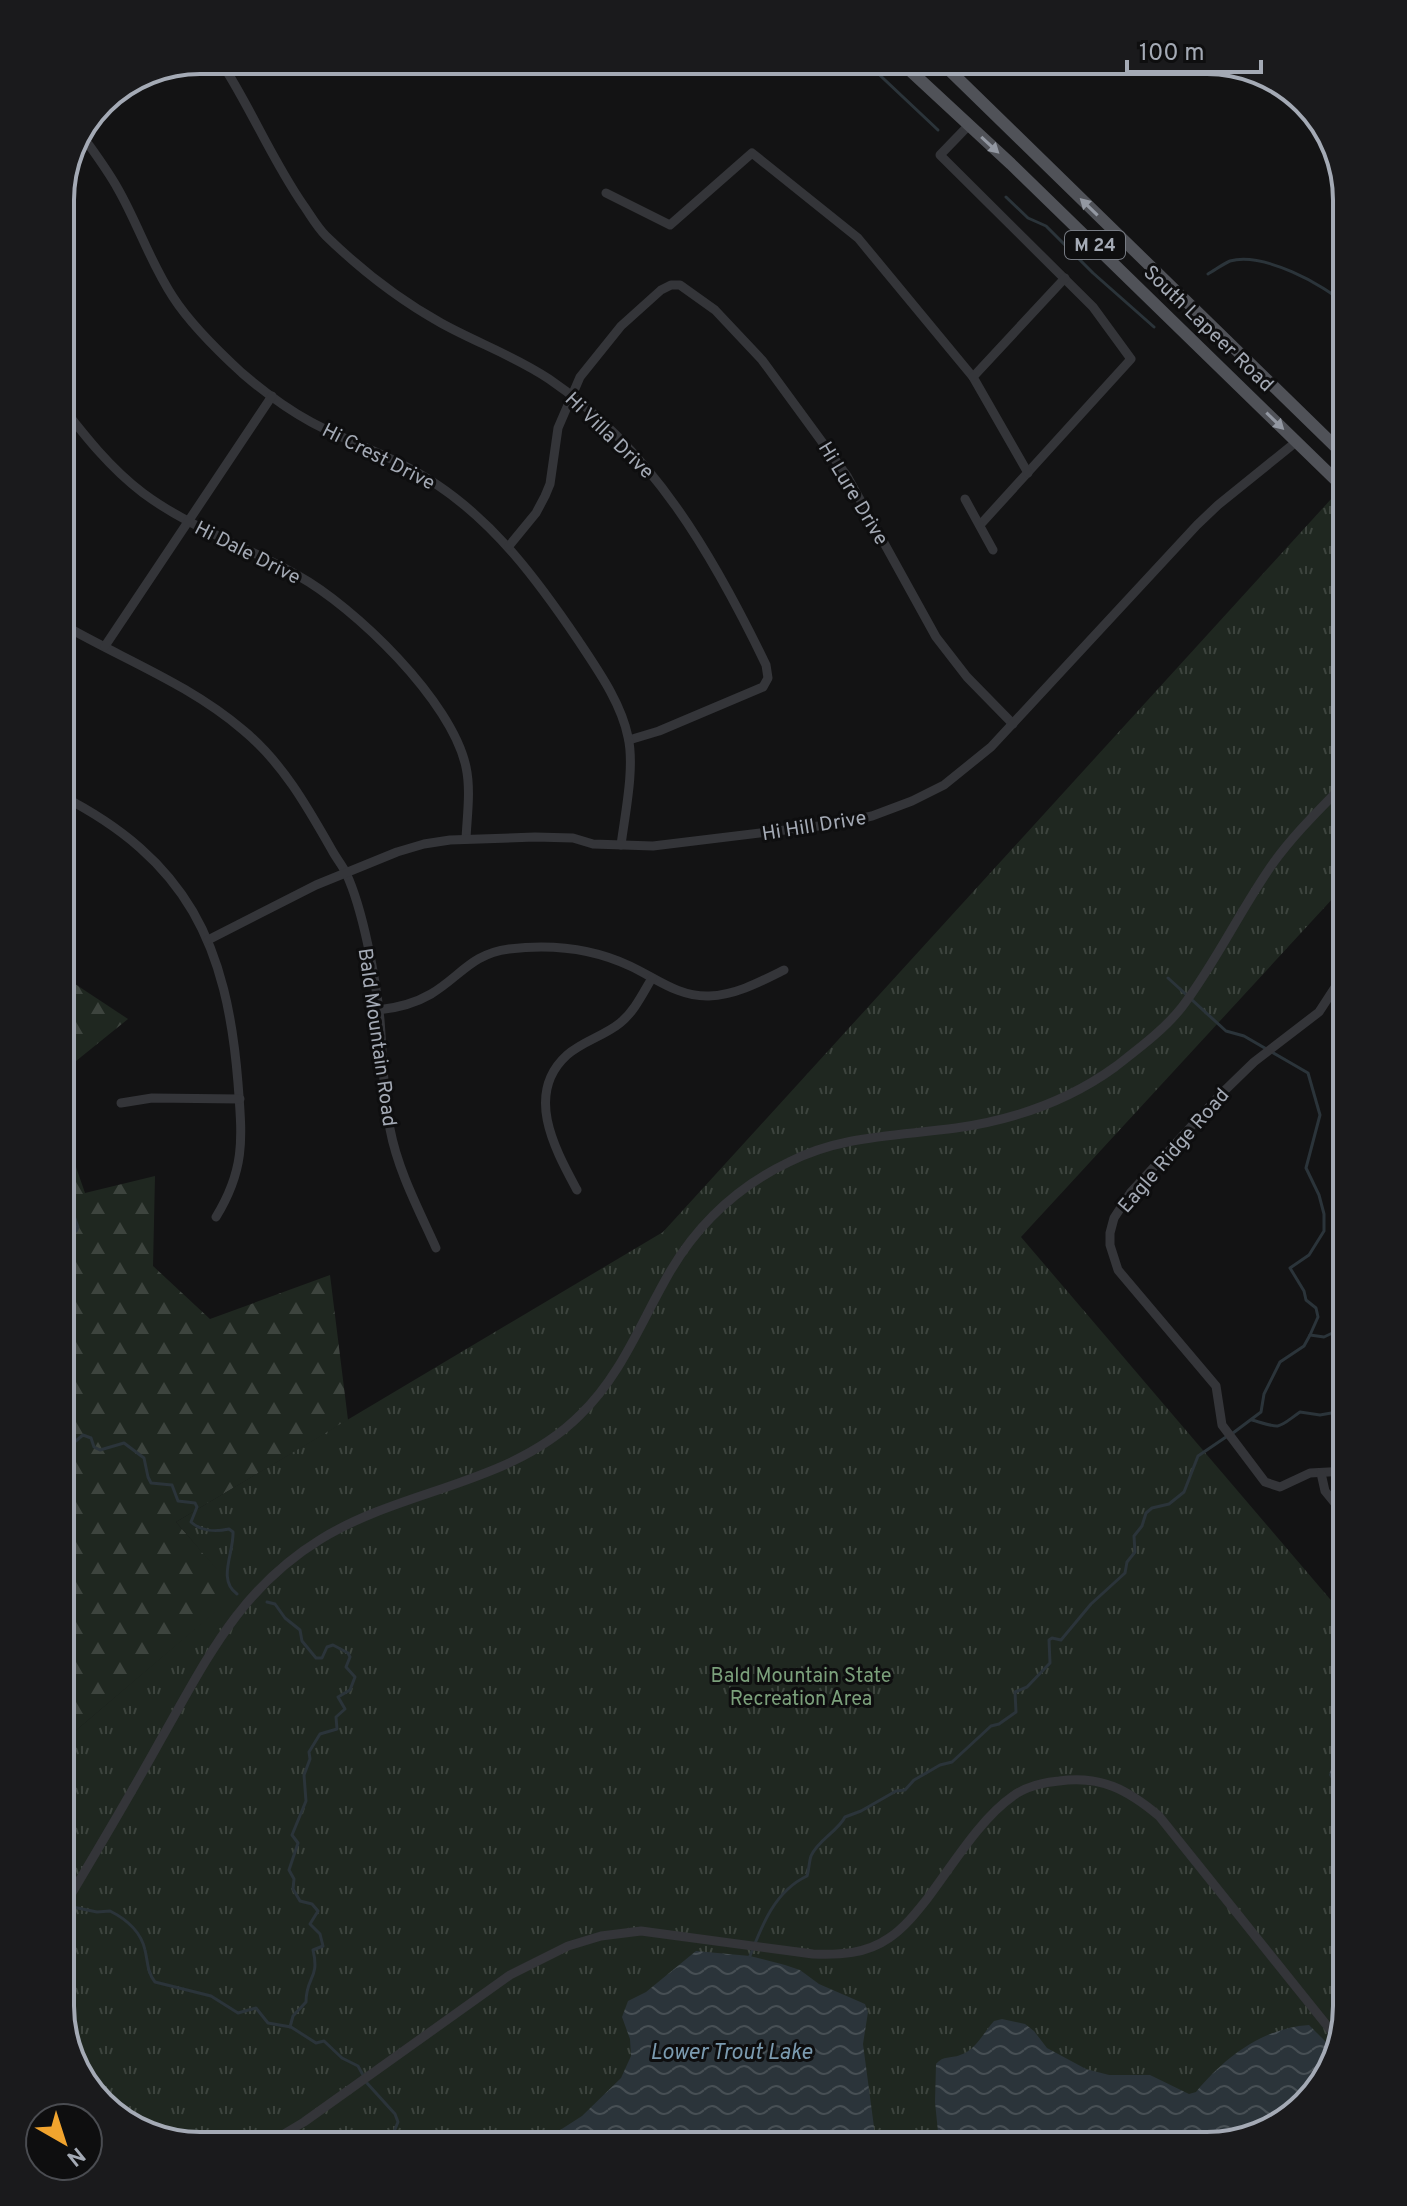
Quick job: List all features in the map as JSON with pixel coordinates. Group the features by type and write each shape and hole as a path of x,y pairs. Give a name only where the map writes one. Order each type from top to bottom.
{"main road":[{"name":"South Lapeer Road","path":"914,74 1333,478"},
{"name":"South Lapeer Road","path":"954,74 1333,444"},
{"path":"933,92 944,93 958,78"},
{"path":"1202,350 1210,340 1225,340"}],"street":[{"name":"Hi Villa Drive","path":"228,74 281,173 323,233 383,288 443,324 498,349 571,395 634,452 668,493 730,590 766,665 768,678 763,687 659,731 629,740"},
{"path":"969,125 940,155 1093,307 1131,359 980,525"},
{"name":"Hi Crest Drive","path":"88,144 119,190 149,256 174,300 223,354 272,396 310,421 436,484 509,546 544,590 612,696 629,740 621,845"},
{"path":"606,193 670,225 752,153 858,238 973,377 1028,473"},
{"path":"973,377 1065,278"},
{"name":"Hi Lure Drive","path":"571,395 585,370 621,326 661,290 671,285 685,287 715,310 762,360 847,476 936,637 967,677 1013,724"},
{"path":"509,546 536,513 550,484 558,428 571,395"},
{"path":"105,646 272,396"},
{"name":"Hi Dale Drive","path":"74,422 95,449 141,491 187,522 299,576 352,613 385,645 442,716 461,750 467,768 466,839"},
{"name":"Hi Hill Drive","path":"208,940 258,913 346,873 416,846 466,839 535,837 573,838 593,844 653,846 835,824 872,816 912,801 944,785 970,766 1013,724 1197,525 1296,442"},
{"path":"965,499 993,550"},
{"name":"Bald Mountain Road","path":"74,630 183,686 246,732 291,782 346,873 363,929 378,1010 390,1132 403,1173 436,1248"},
{"path":"74,1890 226,1627 296,1557 323,1538 387,1506 500,1469 557,1436 583,1413 616,1372 689,1242 714,1214 746,1186 791,1160 841,1141 956,1128 996,1121 1032,1110 1088,1085 1113,1068 1151,1039 1180,1009 1273,863 1333,797"},
{"path":"74,802 92,811 149,855 171,878 208,940 228,999 240,1099 238,1172 216,1217"},
{"path":"378,1010 418,1002 480,956 508,949 546,946 593,952 624,963 673,990 706,996 752,986 784,970"},
{"path":"577,1190 550,1137 545,1116 548,1088 559,1064 568,1054 628,1016 652,978"},
{"name":"Eagle Ridge Road","path":"1333,993 1310,1021 1254,1062 1220,1095 1122,1204 1110,1233 1110,1245 1118,1270 1216,1386 1222,1425 1265,1482 1280,1487 1303,1476 1333,1472"},
{"path":"121,1103 152,1098 240,1099"},
{"path":"1321,1473 1325,1491 1333,1501"},
{"path":"287,2132 510,1975 568,1946 601,1936 641,1931 813,1954 841,1955 866,1950 891,1938 913,1917 992,1815 1015,1794 1046,1782 1074,1779 1104,1783 1133,1794 1159,1816 1330,2030"}],"green space":[{"name":"Bald Mountain State Recreation Area","path":"1332,498 1333,898 1021,1237 1333,1603 1332,2023 1326,2047 1312,2076 1277,2111 1240,2128 1207,2132 192,2132 159,2125 130,2111 95,2076 76,2031 74,2006 74,1732 237,1593 176,1522 663,1232"},
{"path":"74,983 128,1019 74,1063"},
{"path":"74,1161 85,1193 155,1176 153,1266 210,1319 330,1275 348,1420 176,1522 238,1593 74,1732"}],"water":[{"name":"Lower Trout Lake","path":"696,1951 750,1956 785,1965 865,2004 868,2012 863,2044 874,2132 557,2132 582,2116 621,2078 631,2056 630,2039 622,2017 628,2001 646,1992"},
{"path":"1002,2019 1025,2024 1047,2048 1086,2069 1109,2075 1150,2075 1189,2094 1196,2092 1219,2067 1246,2046 1276,2032 1309,2025 1327,2043 1312,2076 1290,2101 1263,2119 1240,2128 1207,2132 938,2132 936,2064 944,2058 966,2053 994,2021"}],"waterway":[{"path":"879,74 938,130"},
{"path":"1006,197 1028,218 1046,226 1154,327"},
{"path":"1208,274 1230,261 1259,261 1292,272 1333,294"},
{"path":"1168,978 1226,1031 1244,1036 1308,1073 1320,1115 1306,1168 1319,1195 1324,1231 1309,1255 1290,1268 1306,1300 1316,1308 1318,1317 1304,1346 1280,1362 1264,1394 1261,1412 1233,1433"},
{"path":"74,1216 78,1227 74,1231"},
{"path":"1310,1335 1324,1337 1333,1333"},
{"path":"1252,1420 1279,1426 1300,1412 1320,1415 1333,1413"},
{"path":"74,1442 83,1435 91,1438 94,1447 100,1450 124,1443 144,1458 151,1483 172,1485 178,1501 195,1503 197,1507 191,1522 204,1529 229,1529 233,1532 227,1574 231,1588 237,1594"},
{"path":"750,1956 771,1910 786,1890 807,1876 814,1851 845,1817 896,1791 905,1790 914,1780 940,1765 952,1762 991,1726 1016,1712 1015,1692 1027,1687 1050,1663 1049,1640 1061,1640 1091,1604 1125,1573 1127,1562 1135,1552 1134,1536 1142,1526 1146,1513 1152,1508 1169,1504 1184,1492 1198,1456 1226,1437"},
{"path":"267,1602 275,1604 285,1618 300,1630 302,1641 316,1658 322,1658 327,1647 333,1645 348,1653 350,1657 346,1667 355,1677 350,1690 338,1697 345,1709 336,1717 337,1729 320,1734 309,1752 310,1759 304,1775 306,1801 292,1835 298,1843 289,1870 294,1879 293,1889 300,1901 312,1904 318,1911 310,1924 320,1934 323,1946 313,1950 315,1967 306,2002 293,2016 290,2027"},
{"path":"74,1907 110,1911 127,1922 143,1943 149,1971 155,1982 211,1996 238,2013 256,2008 268,2023 291,2027 316,2043 324,2041 342,2058 358,2066 363,2075"},
{"path":"366,2082 395,2114 398,2122 394,2132"}]}
